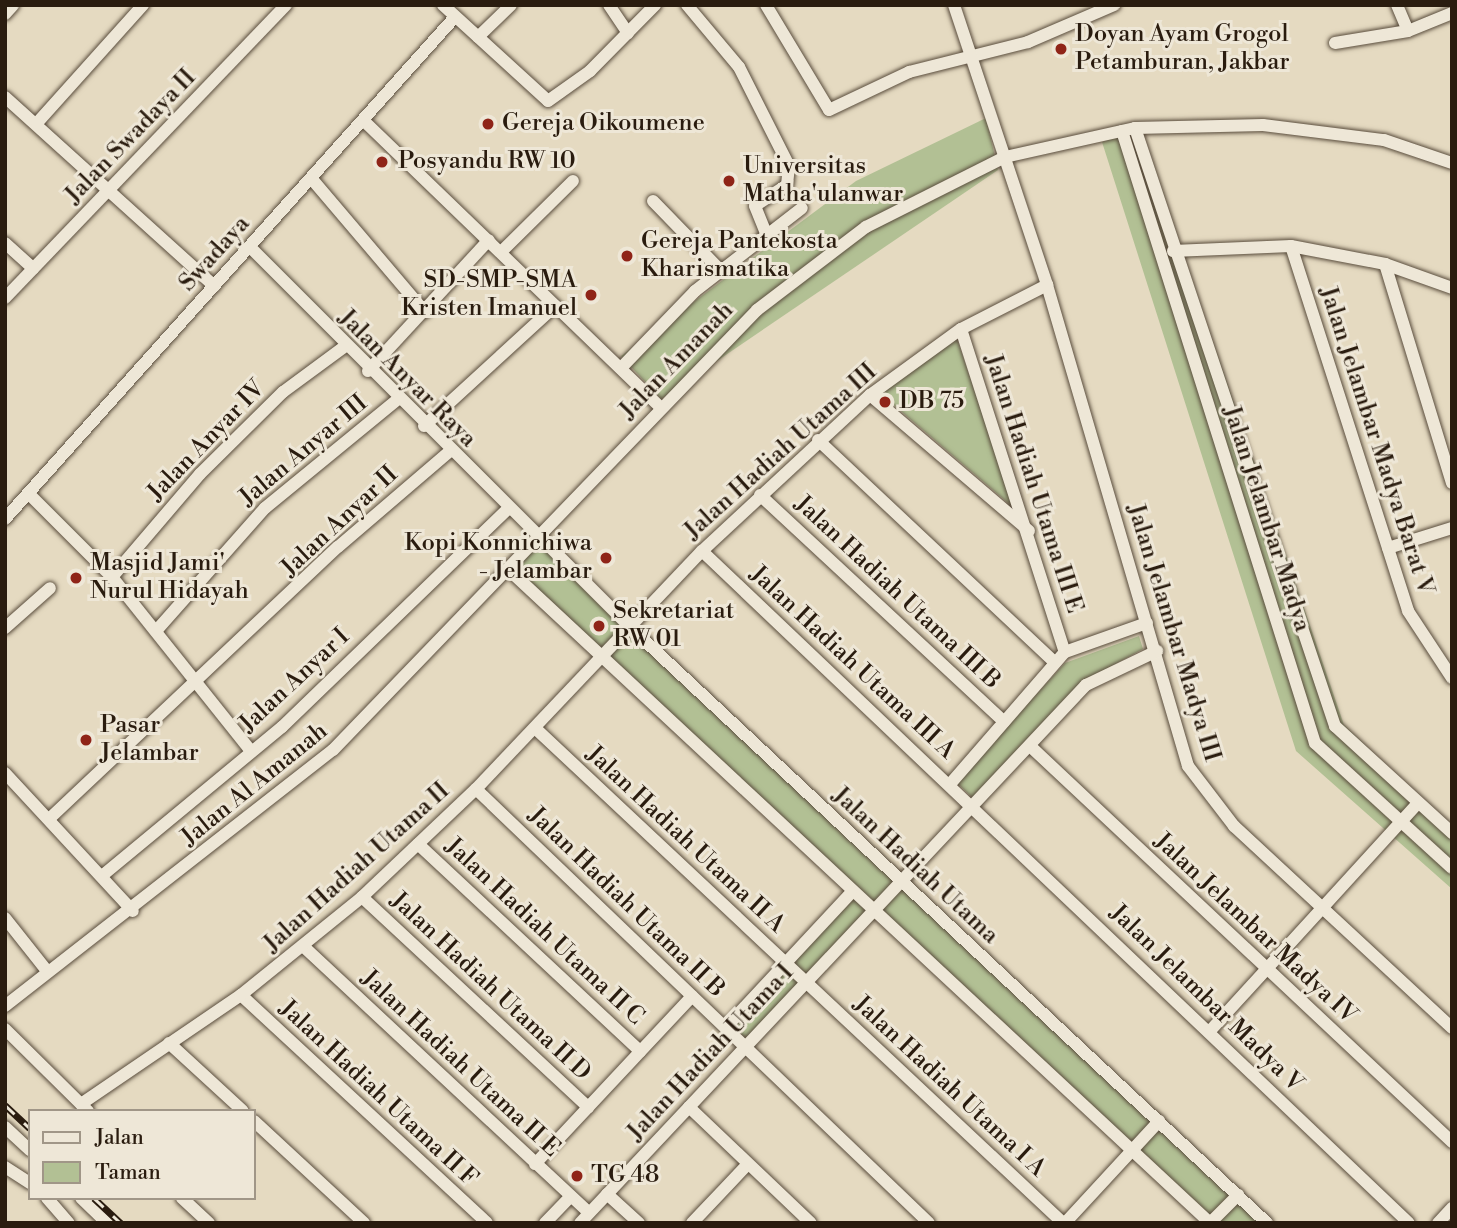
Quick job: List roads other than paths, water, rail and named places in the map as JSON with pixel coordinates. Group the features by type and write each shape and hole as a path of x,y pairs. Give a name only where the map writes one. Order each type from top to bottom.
{"street":[{"path":"5,14 13,5"},
{"path":"37,122 143,5"},
{"name":"Jalan Swadaya II","path":"5,298 286,5"},
{"path":"478,37 511,5"},
{"path":"609,5 628,33"},
{"path":"448,9 544,99 562,95 655,5"},
{"path":"687,5 739,67 789,166 787,185 755,206 767,235"},
{"path":"766,5 822,105 837,109 909,72 971,58 1098,8 1114,5"},
{"name":"Jalan Jelambar Madya III","path":"954,5 1048,285 1147,623 1197,782 1321,907 1452,1028"},
{"path":"1397,5 1408,31"},
{"name":"Swadaya","path":"5,519 364,121 448,9"},
{"path":"1335,43 1408,31 1452,13"},
{"path":"5,97 37,122 214,286"},
{"path":"364,121 660,407"},
{"name":"Jalan Amanah","path":"508,569 660,407 816,260 898,208 1005,157 1136,128 1263,125 1384,140 1452,163"},
{"name":"Jalan Jelambar Madya","path":"1136,128 1173,251 1274,530 1335,726 1452,833"},
{"name":"Jalan Jelambar Madya","path":"1122,131 1315,743 1452,868"},
{"path":"311,178 425,312"},
{"path":"501,252 573,181"},
{"path":"653,201 721,271"},
{"path":"621,368 721,271 802,208"},
{"path":"368,371 489,240"},
{"path":"5,243 33,268"},
{"path":"1173,251 1291,246 1385,264 1452,288"},
{"name":"Jalan Jelambar Madya Barat V","path":"1291,246 1408,611 1452,678"},
{"name":"Jalan Anyar Raya","path":"250,247 344,347 538,538"},
{"path":"1385,264 1452,483"},
{"name":"Jalan Hadiah Utama III","path":"629,626 760,495 870,395 961,329 1048,285"},
{"path":"424,426 555,306"},
{"name":"Jalan Hadiah Utama III E","path":"961,329 1029,532 1065,652"},
{"name":"Jalan Anyar IV","path":"112,577 200,474 283,392 344,347"},
{"path":"870,395 1029,532"},
{"name":"Jalan Anyar III","path":"156,631 265,508 397,400"},
{"path":"818,440 1054,662"},
{"name":"Jalan Anyar II","path":"49,819 200,681 338,547 449,452"},
{"path":"29,494 112,577 200,681 251,751"},
{"name":"Jalan Hadiah Utama III B","path":"760,495 1004,722"},
{"path":"1241,508 1265,503"},
{"name":"Jalan Anyar I","path":"103,875 251,751 508,509"},
{"path":"1388,548 1452,528"},
{"path":"1250,536 1274,530"},
{"name":"Jalan Hadiah Utama","path":"538,538 901,882 1267,1223"},
{"name":"Jalan Hadiah Utama III A","path":"702,551 975,806"},
{"path":"508,569 1129,1153 1210,1223 1238,1195"},
{"name":"Jalan Al Amanah","path":"5,1006 47,971 133,911 333,750 508,569"},
{"path":"5,628 50,588"},
{"path":"951,783 1065,652 1147,623"},
{"name":"Jalan Hadiah Utama II","path":"84,1107 169,1043 241,995 362,897 476,789 603,657 629,626"},
{"name":"Jalan Hadiah Utama I","path":"584,1218 975,806 1086,685 1157,651"},
{"name":"Jalan Hadiah Utama II A","path":"535,728 806,983"},
{"name":"Jalan Jelambar Madya IV","path":"1030,746 1452,1142"},
{"path":"8,781 103,875 133,911"},
{"name":"Jalan Hadiah Utama II B","path":"476,789 726,1027 744,1049 929,1223"},
{"path":"1209,1032 1418,803"},
{"name":"Jalan Jelambar Madya V","path":"975,806 1409,1223"},
{"name":"Jalan Hadiah Utama II C","path":"418,844 640,1051"},
{"name":"Jalan Hadiah Utama I","path":"726,1027 851,893"},
{"name":"Jalan Hadiah Utama II D","path":"362,897 588,1107"},
{"path":"5,918 47,971"},
{"name":"Jalan Hadiah Utama II E","path":"303,946 570,1196 584,1218"},
{"name":"Jalan Hadiah Utama I A","path":"806,983 1064,1223"},
{"name":"Jalan Hadiah Utama II F","path":"241,995 487,1223"},
{"path":"535,1164 692,996"},
{"path":"5,1029 84,1107"},
{"path":"169,1043 241,1109"},
{"path":"689,1107 811,1223"},
{"path":"1064,1223 1159,1121"},
{"path":"256,1123 364,1223"},
{"path":"5,1127 28,1148"},
{"path":"699,1221 748,1164"},
{"path":"5,1167 28,1182"},
{"path":"607,1194 639,1223"},
{"path":"545,1223 570,1196"},
{"path":"49,1200 69,1223"},
{"path":"83,1200 107,1223"},
{"path":"184,1200 209,1223"},
{"path":"1438,1223 1452,1208"}],"railway":[{"path":"5,1105 28,1126"},
{"path":"96,1200 121,1223"}],"place":[{"name":"Doyan Ayam Grogol Petamburan, Jakbar","path":"1061,49"},
{"name":"Gereja Oikoumene","path":"488,124"},
{"name":"Posyandu RW 10","path":"382,162"},
{"name":"Universitas Matha'ulanwar","path":"729,181"},
{"name":"Gereja Pantekosta Kharismatika","path":"627,256"},
{"name":"SD-SMP-SMA Kristen Imanuel","path":"591,295"},
{"name":"DB 75","path":"885,402"},
{"name":"Kopi Konnichiwa - Jelambar","path":"606,558"},
{"name":"Masjid Jami' Nurul Hidayah","path":"76,578"},
{"name":"Sekretariat RW 01","path":"599,626"},
{"name":"Pasar Jelambar","path":"86,740"},
{"name":"TG 48","path":"577,1176"}]}
